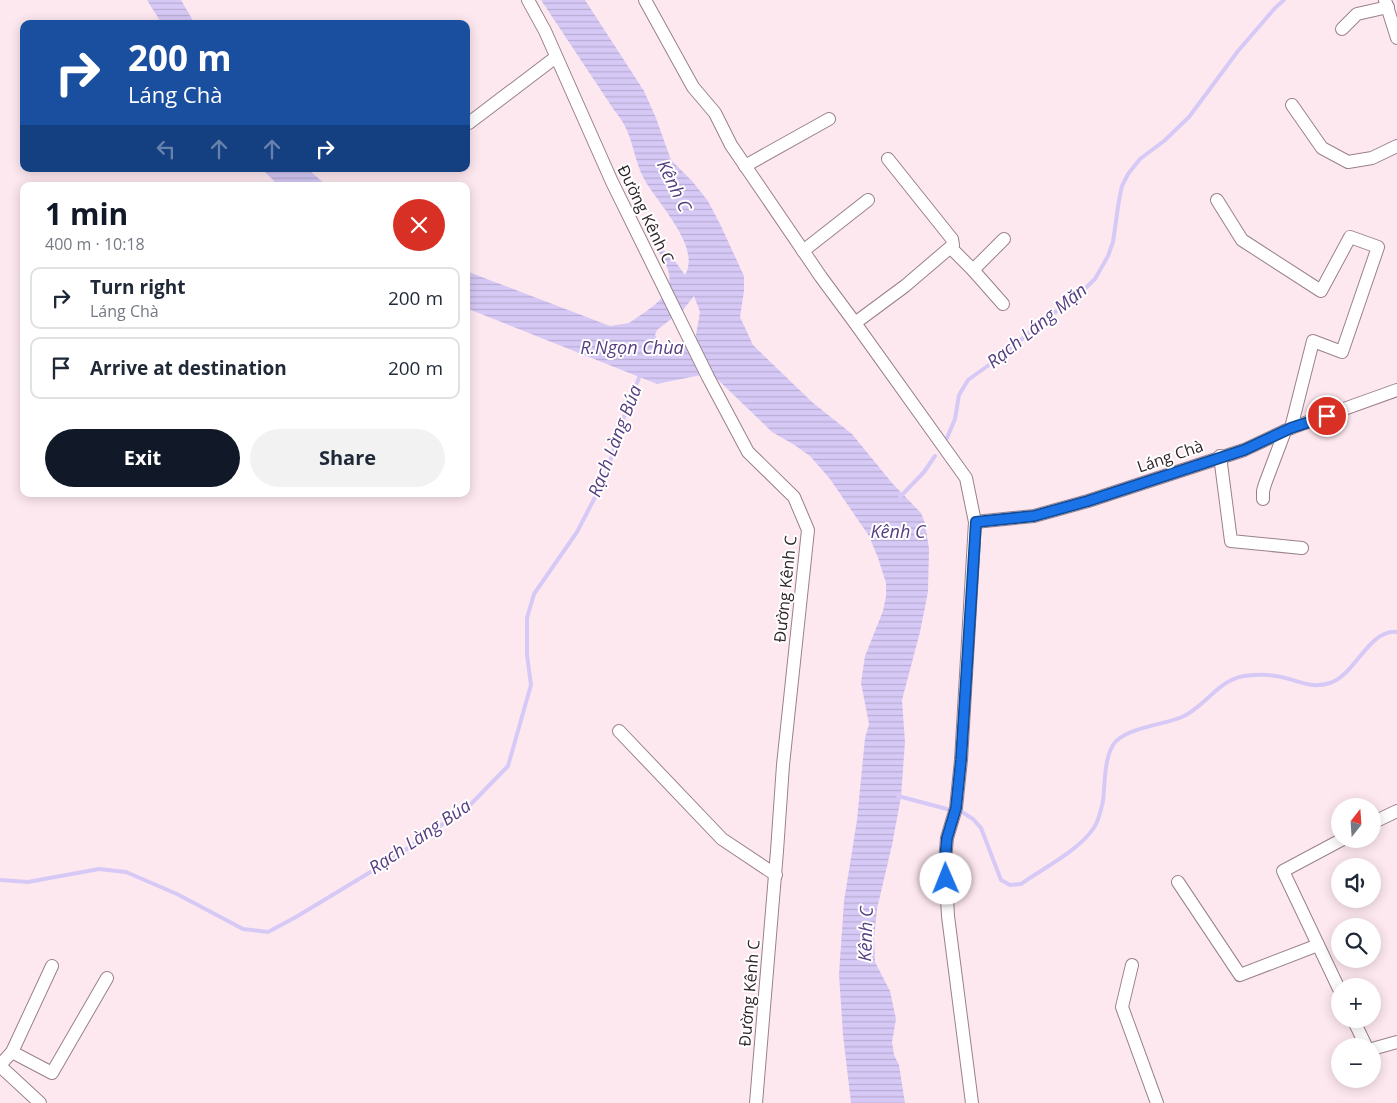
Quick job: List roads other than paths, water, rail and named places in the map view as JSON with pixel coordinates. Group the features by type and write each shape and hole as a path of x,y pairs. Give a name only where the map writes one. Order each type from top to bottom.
{"street":[{"name":"Đường Kênh C","path":"528,0 556,57 612,182 708,377 748,452 794,497 808,530 783,765 776,875 756,1103"},
{"path":"645,0 693,87 715,113 731,145 745,166 803,251 966,478 976,522 961,760 956,808 947,838 945,861 948,916 972,1103"},
{"path":"1342,29 1357,14 1386,4 1397,38"},
{"path":"470,122 556,57"},
{"path":"1292,105 1322,148 1348,162 1372,158 1397,146"},
{"path":"745,166 829,119"},
{"path":"856,323 953,245 952,239 888,159"},
{"path":"803,251 868,200"},
{"path":"1218,200 1242,240 1321,291 1350,237 1378,247 1342,352 1313,342 1288,430 1264,484 1263,499"},
{"path":"973,270 1004,239"},
{"path":"951,248 1003,304"},
{"name":"Láng Chà","path":"976,522 1034,516 1088,501 1220,456 1244,450 1288,430 1397,390"},
{"path":"1220,456 1232,541 1302,548"},
{"path":"619,731 722,838 776,875"},
{"path":"1381,819 1397,811"},
{"path":"1331,845 1283,871 1334,978"},
{"path":"1178,882 1240,975 1318,945"},
{"path":"40,1103 0,1065 12,1052 52,966"},
{"path":"1132,966 1122,1007 1157,1103"},
{"path":"12,1052 52,1073 107,978"},
{"path":"1381,1046 1397,1042"}],"water":[{"path":"147,0 181,0 193,20 160,20"},
{"name":"Kênh C","path":"541,0 585,0 644,91 671,160 692,181 708,201 721,226 744,276 740,317 753,345 812,402 852,434 892,483 921,513 925,523 929,549 928,592 920,632 902,700 905,742 901,797 877,909 874,938 875,962 890,991 896,1019 892,1042 894,1055 899,1065 905,1103 851,1103 843,1035 839,974 844,901 857,820 865,738 869,724 861,683 865,656 883,611 886,596 886,583 869,536 830,479 810,456 772,432 711,373 657,384 470,310 470,273 610,326 629,323 659,301 669,285 666,264 658,251 660,249 669,253 685,275 689,263 682,238 675,224 643,177 629,135","holes":["694,296 700,312 694,346 667,346 662,344 655,335 657,330 683,310"]},
{"path":"265,172 311,172 323,182 275,182"}],"waterway":[{"name":"Rạch Láng Mặn","path":"947,438 955,419 959,395 968,380 1007,352 1045,319 1073,300 1095,279 1108,256 1113,242 1122,186 1128,174 1140,159 1164,141 1189,117 1238,51 1284,0"},
{"name":"Rạch Làng Búa","path":"0,880 28,882 99,869 126,872 177,894 243,929 268,932 392,859 469,806 508,766 531,685 527,655 527,618 534,594 577,532 605,478 621,425 640,375"},
{"name":"Rạch Láng Mặn","path":"900,497 924,472 935,456"},
{"path":"962,812 973,819 981,828 1001,880 1010,885 1021,884 1070,852 1093,829 1103,801 1108,758 1113,745 1118,739 1134,731 1174,720 1190,713 1219,688 1235,678 1271,675 1315,685 1330,683 1347,671 1378,638 1387,633 1397,632"},
{"path":"898,796 947,809"}],"water label":[{"name":"R.Ngọn Chùa","path":"632,348"}]}
